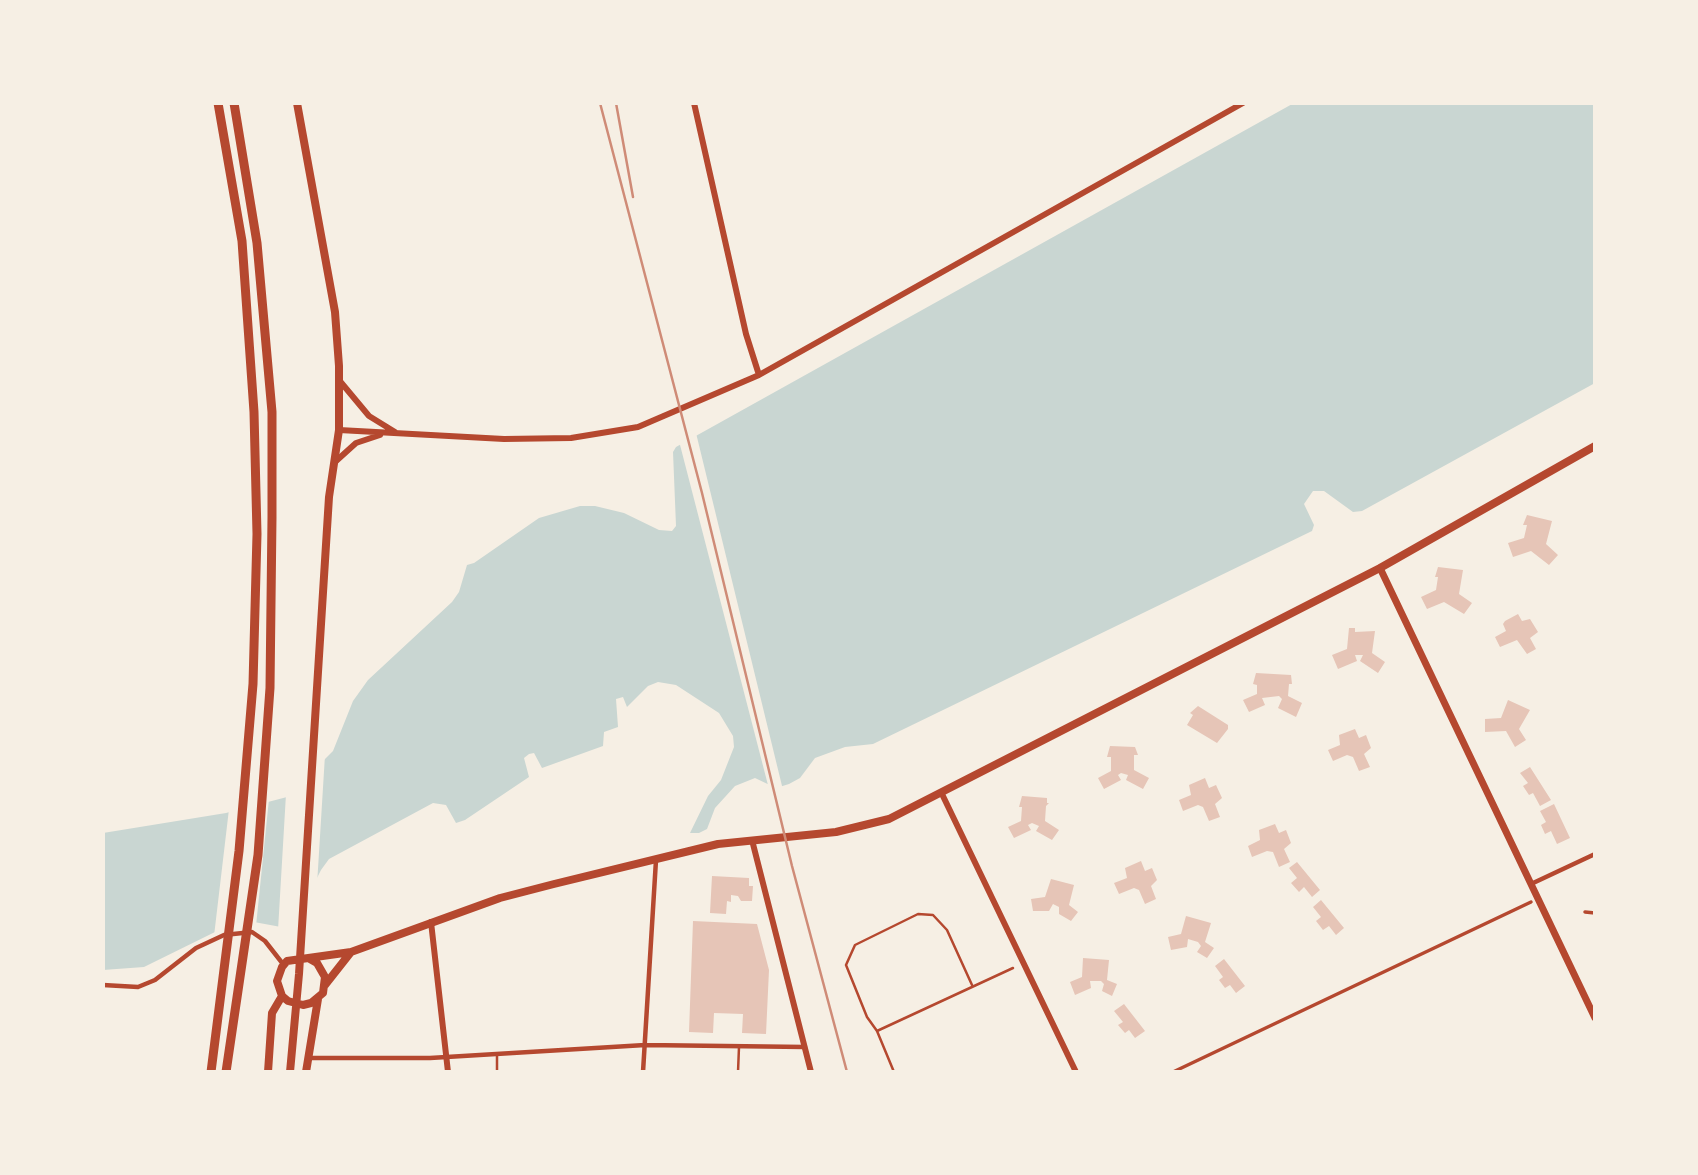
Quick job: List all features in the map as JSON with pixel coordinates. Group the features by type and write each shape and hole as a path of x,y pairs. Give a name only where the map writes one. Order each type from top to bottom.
{"highway":[{"path":"211,1072 225,964 253,684 257,534 254,412 242,241 218,103"},
{"path":"226,1072 258,855 269,702 272,517 272,412 257,243 234,103"}],"main road":[{"path":"289,1072 298,987 329,497 339,430 335,312 297,103"},
{"path":"317,999 303,1005 288,1001 282,996 277,981 284,965 295,958 310,959 351,952 500,898 656,859 752,839 836,832 889,819 1380,568 1595,446"},
{"path":"1380,568 1595,1018"},
{"path":"306,1072 317,999 351,952"},
{"path":"310,959 322,969 325,985"},
{"path":"268,1072 272,1013 282,996"}],"street":[{"path":"694,103 746,334 759,375"},
{"path":"339,430 503,439 585,436 638,428 759,375 1243,103"},
{"path":"339,380 369,416 393,433"},
{"path":"335,462 363,439 393,433"},
{"path":"942,794 1076,1072"},
{"path":"752,839 811,1072"},
{"path":"1531,884 1595,855"},
{"path":"642,1072 656,859"},
{"path":"1173,1072 1531,902"},
{"path":"1585,912 1595,913"},
{"path":"431,922 448,1072"},
{"path":"103,985 138,986 155,980 196,948 224,935 252,932 265,941 284,965"},
{"path":"308,1058 448,1056 645,1045 805,1047"}],"lane":[{"path":"894,1072 877,1031 867,1017 846,965 855,945 918,914 933,915 947,930 972,985"},
{"path":"877,1031 1013,968"},
{"path":"738,1046 738,1072"},
{"path":"497,1053 498,1072"}],"shaded area":[{"path":"1294,103 1595,103 1595,383 1362,511 1353,512 1324,491 1313,491 1304,504 1314,525 1312,531 873,744 845,747 815,758 800,778 789,784 776,788 755,778 735,786 715,808 707,829 699,833 690,833 708,796 721,780 734,747 733,736 719,713 676,685 658,682 648,686 627,707 623,697 616,699 618,727 604,732 603,746 542,768 534,753 529,754 524,758 529,777 465,820 456,823 446,805 433,803 329,859 295,922 281,927 254,922 215,932 144,967 103,970 103,833 226,813 287,797 333,751 353,701 368,680 452,602 459,592 467,565 474,563 539,518 580,506 595,506 624,513 659,530 672,531 676,526 673,452 676,447"}],"pier":[{"path":"696,433 783,790 780,792 769,789 679,441"},
{"path":"325,755 317,885 298,924 288,931 278,930 286,794"},
{"path":"269,799 256,926 214,936 229,809"}],"building":[{"path":"1527,515 1552,521 1546,544 1558,555 1549,565 1531,551 1513,557 1508,543 1524,538 1527,525 1523,525"},
{"path":"1438,567 1463,570 1459,594 1472,603 1464,614 1444,602 1427,609 1421,597 1436,590 1438,577 1435,577"},
{"path":"1518,614 1522,621 1530,619 1538,632 1530,638 1536,649 1527,654 1517,640 1500,647 1495,637 1506,631 1503,624 1505,621"},
{"path":"1349,628 1355,628 1355,632 1375,631 1372,653 1385,662 1378,673 1360,661 1363,655 1355,655 1357,661 1338,669 1332,655 1347,649"},
{"path":"1256,673 1291,675 1292,684 1289,684 1288,696 1302,703 1296,717 1278,708 1282,699 1279,696 1262,698 1265,705 1249,712 1243,700 1257,694 1257,685 1253,684"},
{"path":"1508,700 1530,710 1519,729 1526,740 1515,747 1506,731 1485,732 1485,719 1501,718"},
{"path":"1198,706 1228,725 1217,743 1187,725 1193,715 1190,713"},
{"path":"1355,729 1359,738 1366,735 1371,748 1364,754 1370,767 1359,771 1353,757 1347,755 1333,761 1328,750 1340,745 1339,735"},
{"path":"1110,746 1135,747 1138,755 1134,755 1134,770 1149,778 1143,789 1126,780 1128,775 1121,773 1118,775 1121,780 1104,789 1098,778 1111,771 1111,757 1107,757"},
{"path":"1530,767 1551,800 1540,806 1533,793 1529,795 1523,786 1528,783 1520,773"},
{"path":"1205,778 1209,788 1216,785 1222,798 1215,804 1220,817 1209,821 1203,807 1198,805 1183,811 1179,800 1191,795 1189,785"},
{"path":"1022,796 1047,798 1049,803 1046,806 1045,821 1059,830 1052,840 1036,831 1039,826 1032,823 1028,825 1031,830 1014,838 1008,827 1021,821 1022,807 1019,807"},
{"path":"1554,804 1570,838 1557,844 1551,831 1545,834 1541,825 1546,822 1540,811"},
{"path":"1275,824 1279,833 1286,830 1291,843 1284,849 1290,862 1279,867 1273,852 1267,851 1252,857 1248,846 1260,840 1259,830"},
{"path":"1141,861 1145,871 1152,868 1157,880 1151,886 1156,899 1145,904 1139,890 1134,888 1119,894 1114,883 1127,878 1125,868"},
{"path":"1297,862 1320,890 1312,897 1304,887 1299,892 1291,883 1297,878 1289,868"},
{"path":"712,876 749,878 749,886 753,886 752,901 741,901 738,896 731,895 731,902 727,901 726,914 710,913"},
{"path":"1051,879 1074,885 1069,905 1078,912 1071,921 1059,914 1059,907 1053,904 1049,911 1033,911 1031,899 1045,897"},
{"path":"1321,900 1344,928 1336,935 1329,926 1323,930 1316,921 1321,917 1313,907"},
{"path":"1186,916 1211,923 1205,942 1214,948 1207,958 1197,952 1201,946 1198,942 1188,939 1187,947 1171,950 1168,937 1181,934"},
{"path":"693,921 757,924 769,970 766,1034 742,1033 743,1014 714,1013 713,1033 689,1032"},
{"path":"1083,958 1109,960 1107,980 1117,984 1112,996 1102,991 1104,984 1101,981 1090,981 1091,988 1075,995 1070,982 1082,977"},
{"path":"1224,959 1245,986 1236,993 1230,985 1225,988 1219,980 1223,977 1215,966"},
{"path":"1124,1004 1145,1031 1135,1038 1129,1030 1125,1033 1118,1025 1123,1022 1114,1011"}],"railway":[{"path":"600,103 702,493 792,866 847,1072"},
{"path":"616,103 633,197"}]}
